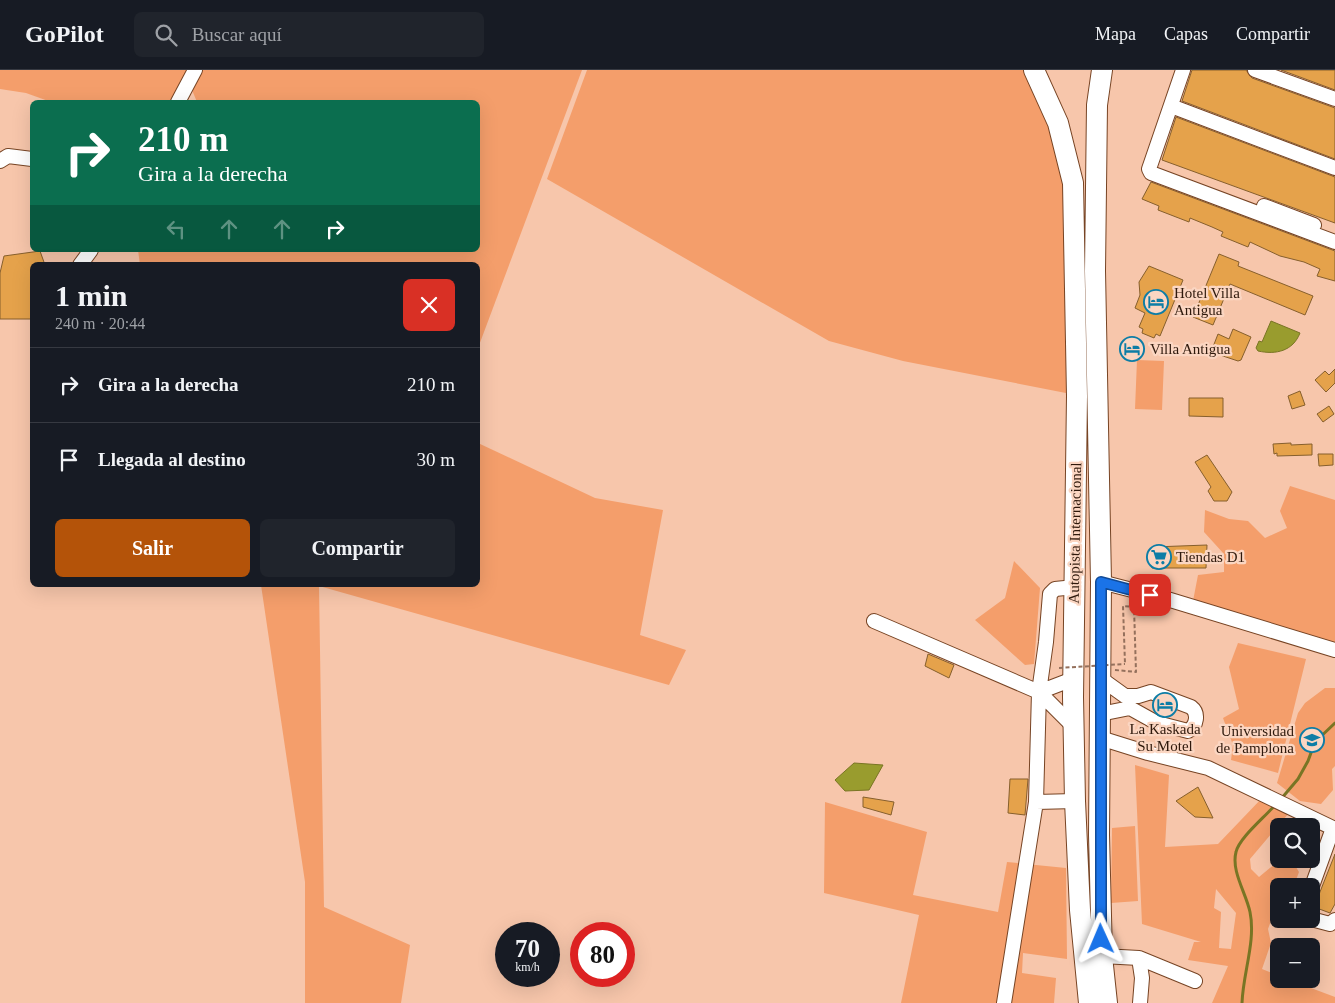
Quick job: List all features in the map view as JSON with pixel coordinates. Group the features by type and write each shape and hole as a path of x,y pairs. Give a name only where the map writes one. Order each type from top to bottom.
{"highway":[{"name":"Autopista Internacional","path":"1034,70 1051,104 1069,159 1074,194 1077,396 1075,587 1066,673 1074,726 1080,910 1089,1003"},
{"path":"1044,70 1051,104"},
{"name":"Autopista Internacional","path":"1101,76 1095,168 1095,272 1101,582 1102,956 1107,1003"}],"street":[{"path":"179,100 195,70"},
{"path":"1183,70 1150,171 1154,175 1335,242"},
{"path":"1255,70 1335,99"},
{"path":"1171,106 1335,168"},
{"path":"0,162 8,156 30,159"},
{"path":"1151,164 1335,233"},
{"path":"1101,582 1167,599 1335,650"},
{"path":"1004,1003 1036,802 1035,690 1046,642 1050,594 1055,589 1075,587"},
{"path":"874,621 1035,690 1074,726"},
{"path":"1035,690 1066,673"},
{"path":"1100,673 1125,696 1138,696 1151,692 1191,707 1195,710 1196,716 1193,727 1188,731 1157,722 1137,711 1125,708 1100,714"},
{"path":"1137,711 1138,696"},
{"path":"1100,738 1148,754 1208,768 1334,829 1315,878"},
{"path":"1036,802 1075,800"},
{"path":"1320,921 1330,924 1335,920"},
{"path":"1102,956 1139,958 1195,981"},
{"path":"1139,958 1142,978 1140,1003"}],"path":[{"path":"1066,673 1125,664 1123,606 1134,607 1136,672 1100,673"}],"shaded area":[{"path":"0,70 187,70 171,100 45,100 26,93 0,89"},
{"path":"202,70 582,70 480,343 480,262 140,262 138,252 480,252 480,100 196,100 192,90"},
{"path":"587,70 1027,70 1060,148 1068,210 1071,394 903,361 829,341 547,179"},
{"path":"1271,321 1300,333 1288,348 1277,352 1258,351 1256,348 1259,341 1262,342"},
{"path":"1137,360 1164,361 1162,410 1135,409"},
{"path":"480,444 595,498 663,510 640,635 686,650 669,685 323,587 480,587"},
{"path":"1290,486 1335,500 1335,643 1193,601 1198,575 1224,572 1224,554 1204,532 1205,510 1229,519 1248,521 1265,538 1287,528 1280,511"},
{"path":"1014,561 1040,588 1034,664 1025,665 975,620 1005,598"},
{"path":"261,587 319,587 324,907 410,945 401,1003 305,1003 305,882"},
{"path":"1238,643 1306,659 1278,773 1231,760 1233,745 1223,718 1239,709 1229,667"},
{"path":"1325,688 1335,688 1335,766 1332,769 1333,790 1321,804 1300,801 1277,783 1298,713 1305,703"},
{"path":"854,763 883,765 869,790 845,791 835,780"},
{"path":"1135,765 1169,775 1165,847 1218,844 1263,797 1289,813 1285,818 1270,818 1270,835 1250,859 1251,869 1259,877 1270,868 1297,868 1299,872 1297,878 1270,878 1270,924 1268,929 1270,946 1262,969 1270,972 1270,988 1311,988 1335,997 1335,1003 1212,1003 1228,966 1188,960 1194,942 1201,942 1142,924","holes":["1216,889 1236,913 1231,949 1219,948 1221,912 1214,908"]},
{"path":"825,802 927,832 913,895 998,912 1007,862 1066,868 1067,959 1023,953 1022,973 1056,978 1054,1003 901,1003 919,915 824,893"},
{"path":"1135,826 1138,901 1111,903 1112,828"}],"building":[{"path":"1192,70 1246,70 1252,78 1335,108 1335,159 1182,101"},
{"path":"1281,70 1335,70 1335,90"},
{"path":"1176,117 1335,177 1335,223 1162,160"},
{"path":"1151,182 1335,251 1335,281 1317,276 1320,269 1304,262 1280,256 1250,242 1248,247 1221,236 1223,232 1212,227 1190,218 1189,222 1158,210 1159,206 1142,199"},
{"path":"40,252 44,262 30,262 30,319 0,319 0,273 4,256"},
{"path":"1219,254 1239,262 1238,266 1313,296 1305,315 1230,284 1213,325 1193,317"},
{"name":"Hotel Villa Antigua","path":"1149,266 1183,280 1160,336 1156,334 1154,338 1142,333 1143,329 1139,327 1145,313 1135,308 1140,295 1139,282"},
{"path":"1233,329 1251,337 1241,360 1238,361 1211,352 1218,334 1229,339"},
{"path":"1335,369 1335,383 1326,392 1315,380 1325,371 1329,375"},
{"path":"1300,391 1305,405 1292,409 1288,396"},
{"path":"1189,398 1223,398 1223,417 1189,416"},
{"path":"1329,406 1334,414 1323,422 1317,414"},
{"path":"1291,443 1291,445 1312,444 1312,455 1277,456 1277,453 1274,454 1273,444"},
{"path":"1318,454 1333,454 1333,465 1319,466"},
{"path":"1207,455 1232,492 1227,501 1214,501 1208,491 1211,487 1195,462"},
{"path":"1207,545 1206,568 1152,568 1153,547"},
{"path":"928,654 954,665 949,678 925,666"},
{"path":"1010,779 1028,779 1025,815 1008,813"},
{"path":"1198,787 1213,818 1195,817 1176,801"},
{"path":"863,797 894,802 891,815 863,807"},
{"path":"1335,854 1335,904 1330,913 1320,909 1320,892"}],"waterway":[{"path":"1281,799 1298,779 1308,761 1315,742 1335,723"},
{"path":"1242,1003 1250,946 1251,923 1250,912 1236,867 1236,852 1242,840 1275,805"}],"place":[{"name":"Hotel Villa Antigua","path":"1156,302"},
{"name":"Villa Antigua","path":"1132,349"},
{"name":"Tiendas D1","path":"1159,557"},
{"name":"La Kaskada Su Motel","path":"1165,705"},
{"name":"Universidad de Pamplona","path":"1312,740"}],"route":[{"path":"1101,939 1101,582 1150,595"}]}
